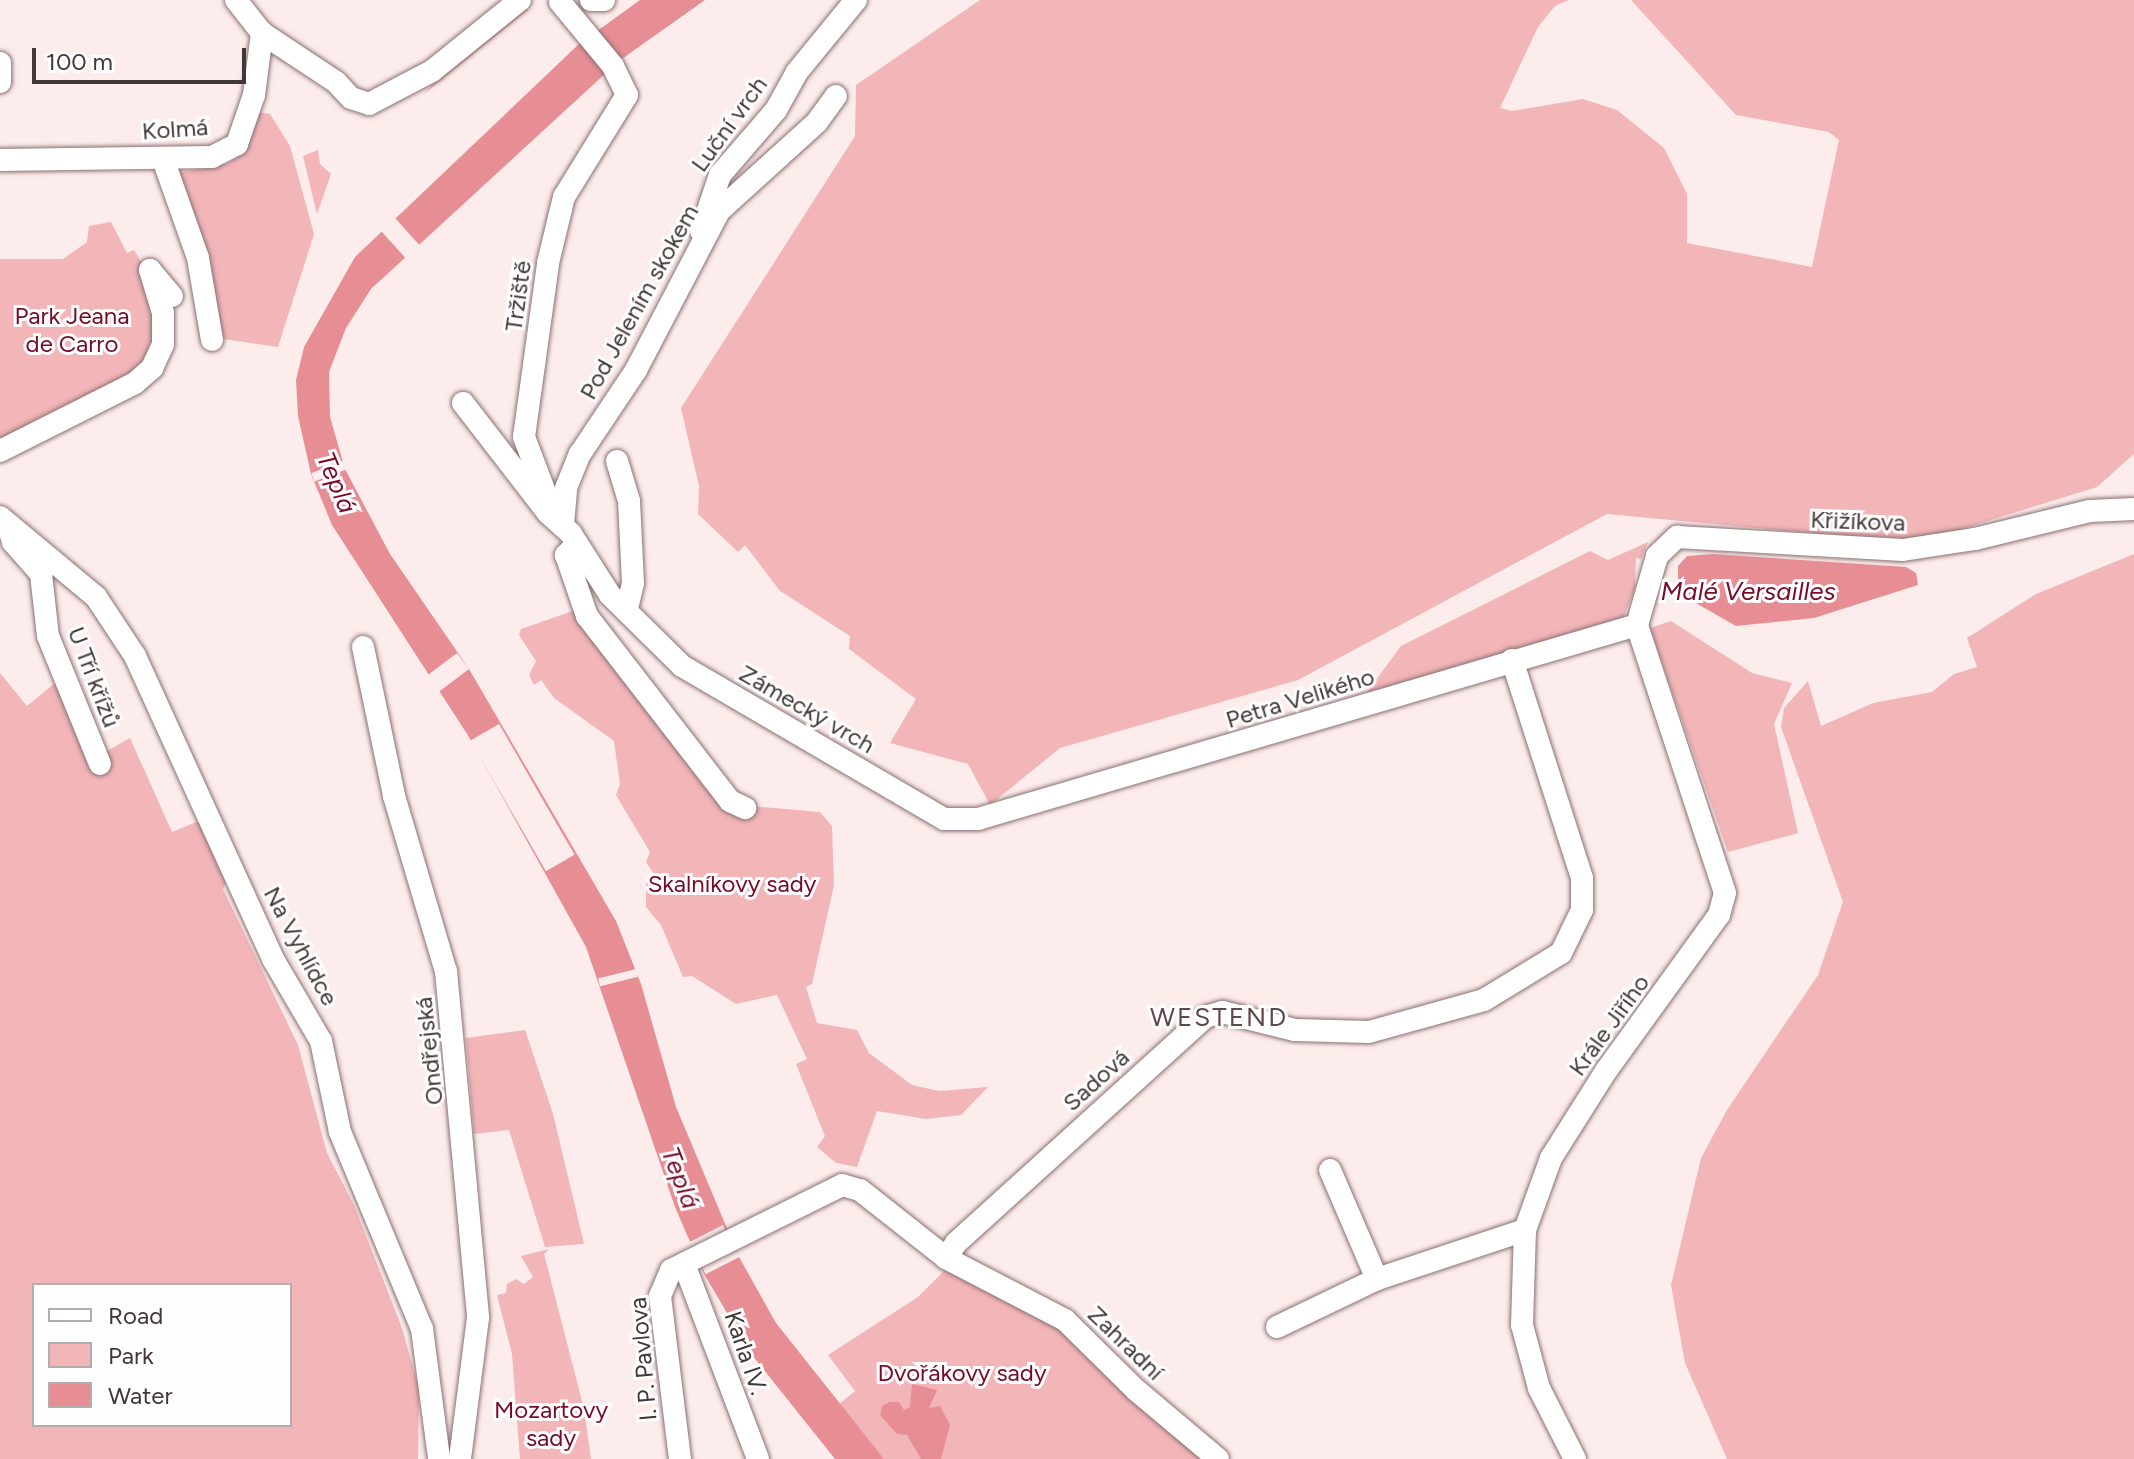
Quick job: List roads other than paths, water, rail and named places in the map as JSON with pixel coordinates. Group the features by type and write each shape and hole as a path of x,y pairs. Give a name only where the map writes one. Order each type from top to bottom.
{"street":[{"path":"236,0 262,33 336,82 351,98 369,104 432,71 520,0"},
{"path":"591,0 604,0"},
{"name":"Luční vrch","path":"697,253 706,205 720,175 776,110 797,72 856,0"},
{"name":"Tržiště","path":"556,1 619,76 625,104 564,197 548,263 524,437 549,504 563,525"},
{"name":"Kolmá","path":"0,160 212,157 237,144 254,95 262,33"},
{"path":"0,63 0,82"},
{"name":"Pod Jelením skokem","path":"563,525 566,488 580,454 636,370 719,211 817,122 836,96"},
{"path":"163,159 198,258 212,340"},
{"path":"0,451 135,383 152,368 163,344 163,313 150,270 172,296"},
{"name":"Zámecký vrch","path":"463,403 548,513 563,525 610,595 682,666 944,819 978,819"},
{"path":"617,461 629,501 633,583 627,610"},
{"name":"Křižíkova","path":"1637,625 1657,556 1677,537 1903,550 1975,539 2090,511 2134,509"},
{"name":"U Tří křížů","path":"4,520 13,542 41,574 48,636 100,764"},
{"name":"Na Vyhlídce","path":"4,520 96,597 135,656 273,959 321,1041 340,1132 422,1329 439,1459"},
{"path":"577,544 566,555 587,616 730,801 745,808"},
{"name":"Petra Velikého","path":"978,819 1637,625"},
{"name":"Krále Jiřího","path":"1575,1459 1539,1388 1522,1325 1525,1230 1551,1158 1586,1101 1725,901 1723,877 1637,625"},
{"name":"Ondřejská","path":"363,647 394,796 446,971 478,1318 460,1459"},
{"name":"Sadová","path":"946,1258 956,1243 1205,1017 1222,1012 1295,1030 1369,1032 1484,1000 1561,953 1582,910 1582,878 1512,660"},
{"path":"1330,1170 1377,1279"},
{"path":"691,1261 842,1185 860,1190 946,1258"},
{"path":"1277,1327 1377,1279 1525,1230"},
{"name":"Zahradní","path":"946,1258 1065,1320 1136,1390 1218,1459"},
{"name":"I. P. Pavlova","path":"680,1459 660,1296 671,1270 691,1261"},
{"name":"Karla IV.","path":"691,1261 758,1459"}],"water":[{"name":"Teplá","path":"640,0 705,0 619,61 371,289 346,328 329,372 330,417 345,469 390,554 469,669 616,921 641,984 676,1107 739,1257 776,1323 884,1459 835,1459 752,1355 704,1274 675,1207 586,947 469,737 332,525 311,474 298,416 296,380 304,347 355,257 578,45"},
{"name":"Malé Versailles","path":"1713,554 1906,567 1916,573 1918,585 1814,618 1736,626 1694,602 1678,580 1678,566 1687,556"},
{"path":"912,1384 937,1390 929,1408 940,1406 950,1425 941,1459 921,1459 907,1435 897,1434 880,1415 882,1406 890,1402 899,1402 904,1410 910,1407"}],"district":[{"name":"WESTEND","path":"1219,1018"}],"park label":[{"name":"Park Jeana de Carro","path":"72,330"},
{"name":"Skalníkovy sady","path":"732,884"},
{"name":"Dvořákovy sady","path":"962,1373"},
{"name":"Mozartovy sady","path":"551,1424"}]}
